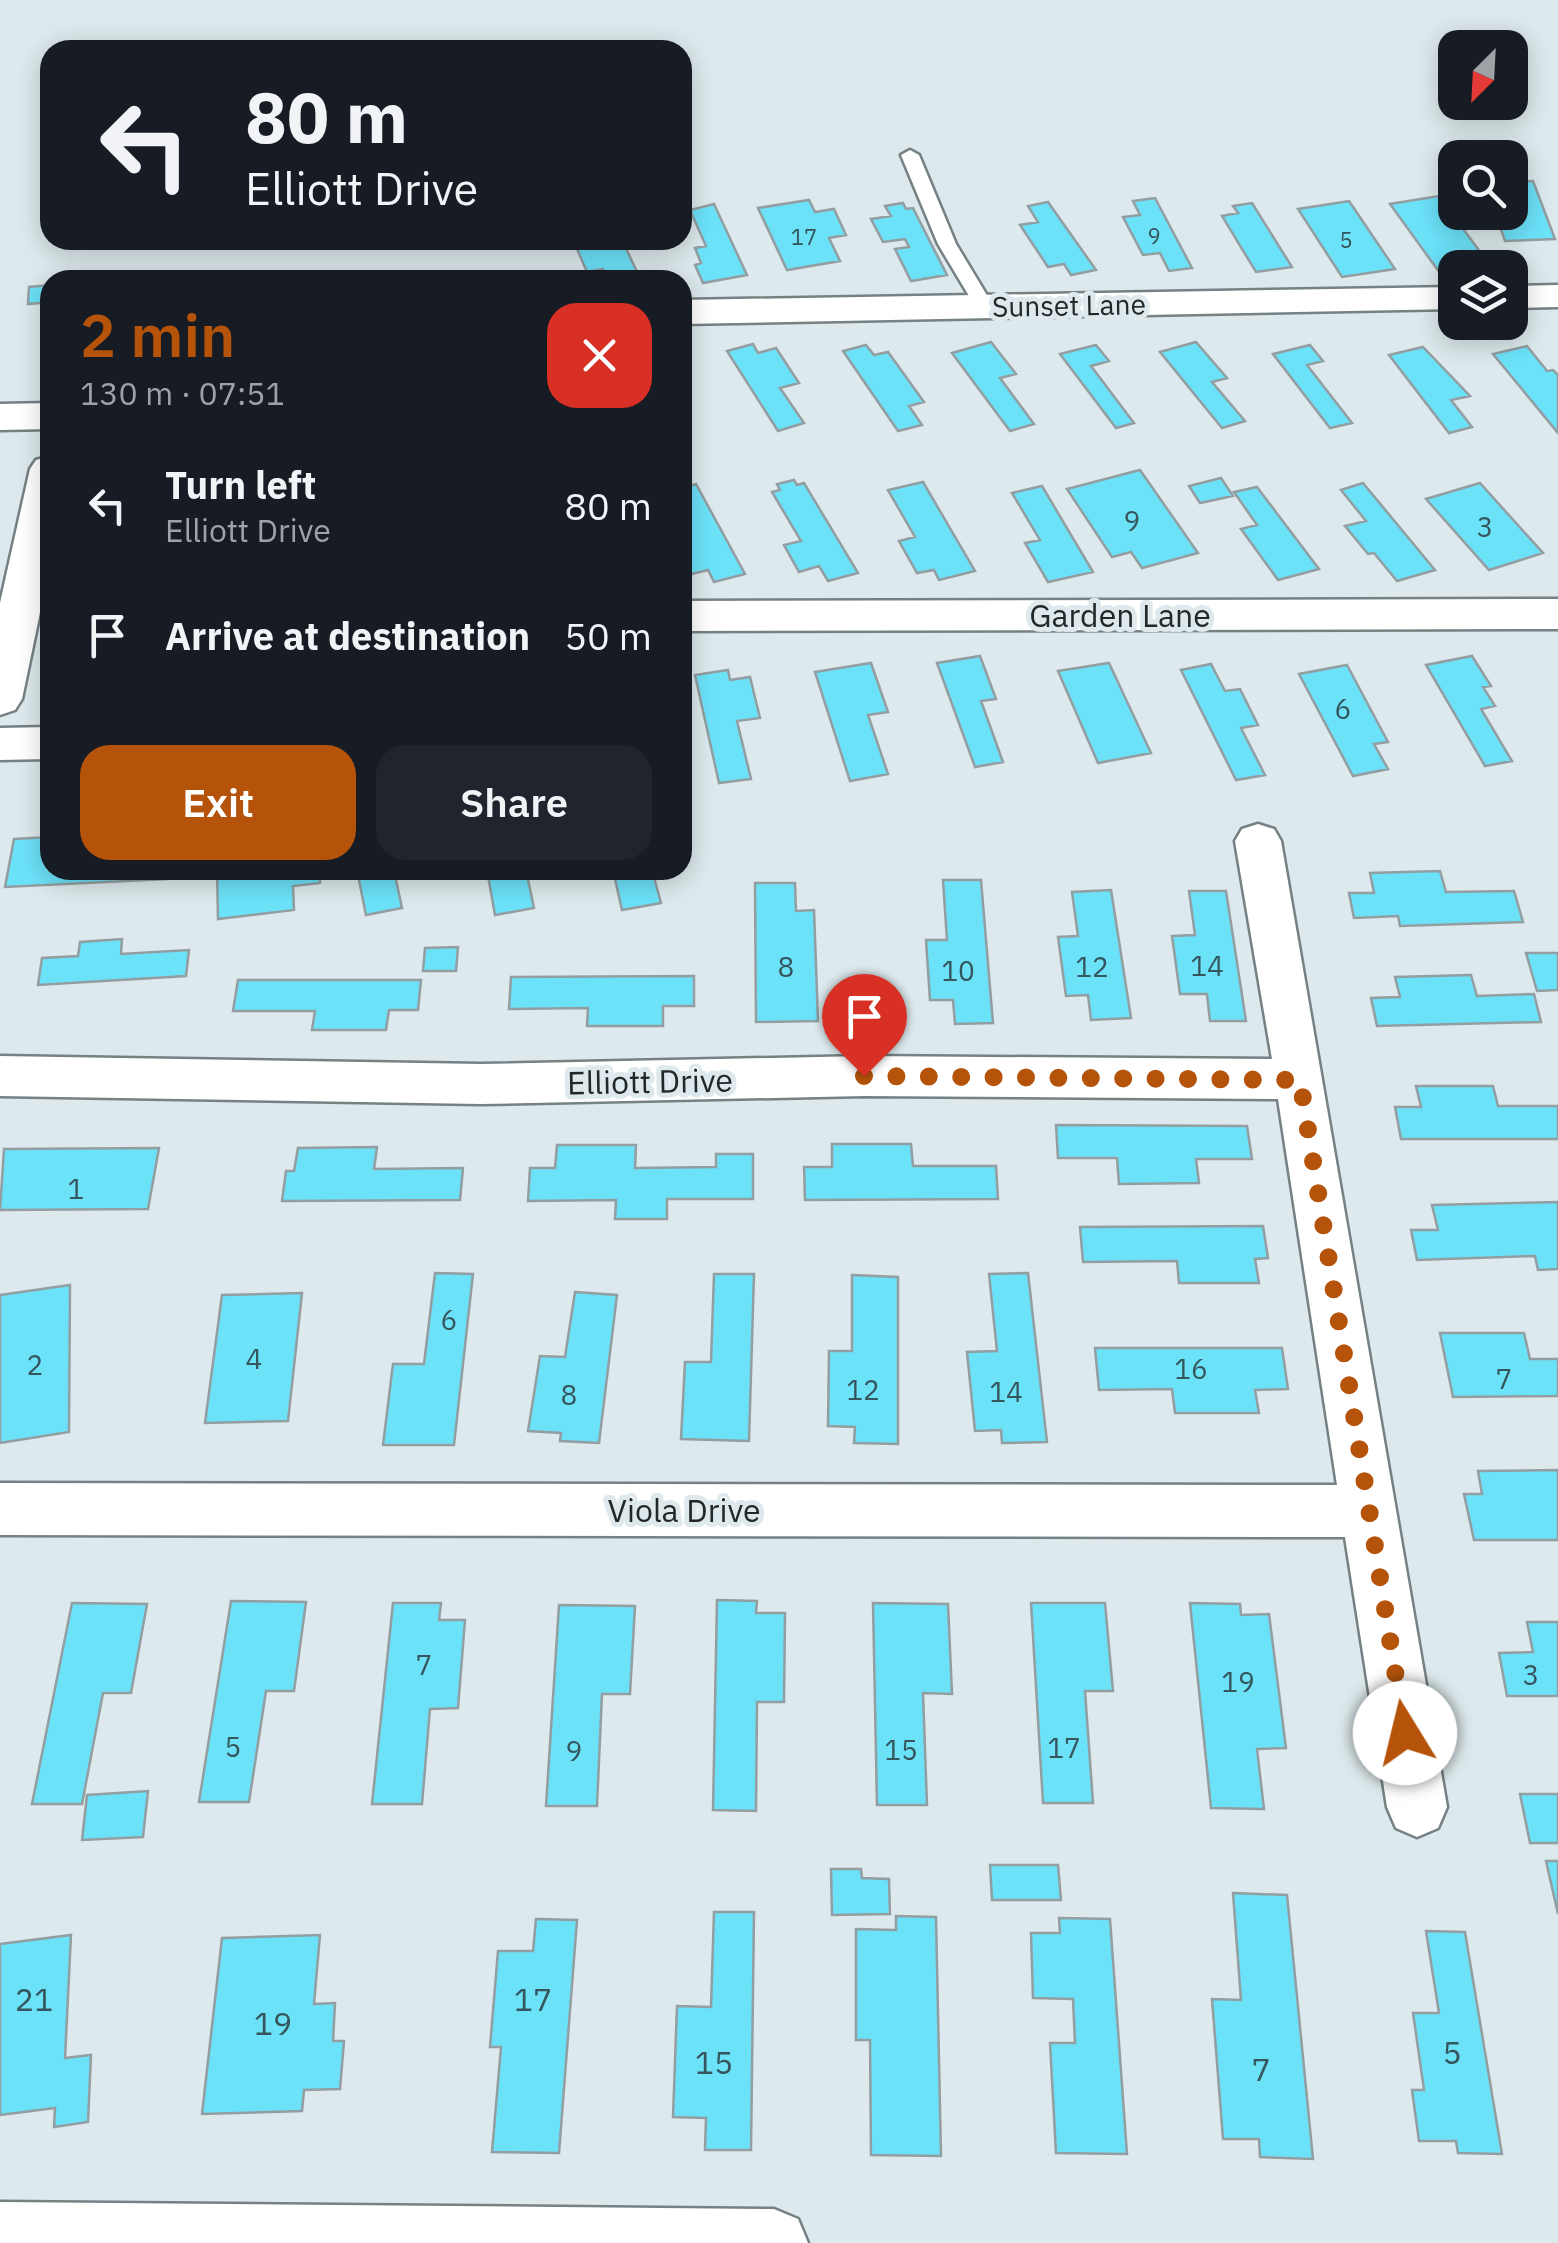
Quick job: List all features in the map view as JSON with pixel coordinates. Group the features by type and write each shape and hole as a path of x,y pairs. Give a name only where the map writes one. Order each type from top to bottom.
{"street":[{"path":"1528,297 1558,296"},
{"name":"Sunset Lane","path":"692,312 1438,298"},
{"path":"0,418 40,416"},
{"path":"0,699 40,514"},
{"name":"Garden Lane","path":"692,616 1558,614"},
{"path":"0,744 40,743"},
{"path":"1258,841 1417,1807"},
{"name":"Elliott Drive","path":"0,1076 481,1084 864,1076 1300,1080"},
{"name":"Viola Drive","path":"0,1509 1368,1512"},
{"path":"0,2236 774,2243"}],"lane":[{"path":"910,155 947,244 986,306"}],"building":[{"path":"1528,181 1533,181 1555,239 1505,241 1501,230 1528,230"},
{"path":"1438,196 1438,230 1464,230 1479,250 1438,250 1438,270 1390,204"},
{"path":"1155,198 1192,268 1169,271 1160,253 1143,255 1123,217 1140,215 1133,201"},
{"path":"809,200 815,212 834,209 846,235 829,238 840,261 787,270 758,208"},
{"path":"1349,201 1395,269 1342,277 1298,209"},
{"path":"1048,202 1096,270 1071,275 1064,264 1048,267 1020,225 1038,222 1028,206"},
{"path":"903,203 906,209 913,208 947,275 911,281 895,249 909,247 905,239 883,242 871,219 891,216 885,206"},
{"path":"1252,203 1292,267 1256,272 1222,216 1238,213 1233,206"},
{"path":"714,204 747,275 703,283 695,265 701,263 695,248 706,246 692,210"},
{"path":"577,250 627,250 636,270 603,269 586,270"},
{"path":"40,286 40,303 28,304 29,287"},
{"path":"991,342 1016,374 1000,378 1034,424 1010,431 952,353"},
{"path":"1196,342 1227,378 1212,382 1245,421 1222,428 1160,352"},
{"path":"753,344 758,353 776,348 799,383 780,388 804,423 778,431 727,351"},
{"path":"866,345 874,355 888,352 924,402 909,406 922,425 898,431 843,351"},
{"path":"1096,345 1109,361 1091,366 1134,423 1116,428 1060,354"},
{"path":"1310,345 1323,361 1307,365 1352,423 1330,428 1273,354"},
{"path":"1527,346 1547,371 1558,375 1558,433 1493,354"},
{"path":"1423,347 1470,396 1451,400 1472,427 1449,433 1389,355"},
{"path":"1140,470 1198,553 1142,568 1131,552 1112,557 1067,489"},
{"path":"1221,478 1233,496 1200,503 1189,486"},
{"path":"794,480 797,485 804,483 858,573 828,581 819,566 799,572 784,545 801,541 772,492 780,490 777,484"},
{"path":"923,482 975,571 939,580 934,570 917,573 899,541 915,537 888,490"},
{"path":"1363,483 1435,570 1397,581 1374,553 1368,554 1345,526 1366,521 1341,490"},
{"path":"1480,483 1543,553 1489,570 1426,499"},
{"path":"696,484 745,574 714,582 708,570 692,574 692,485"},
{"path":"1042,486 1093,572 1048,582 1025,543 1040,540 1012,493"},
{"path":"1257,487 1319,569 1278,580 1241,529 1257,525 1234,492"},
{"path":"980,656 996,699 981,701 1003,762 975,767 937,663"},
{"path":"1472,656 1491,686 1483,687 1495,706 1481,709 1512,761 1485,766 1426,665"},
{"path":"871,663 888,712 868,715 888,774 850,781 815,672"},
{"path":"1109,663 1151,753 1098,763 1058,671"},
{"path":"1211,664 1225,691 1240,689 1258,725 1241,728 1265,775 1236,780 1181,670"},
{"path":"1347,665 1388,742 1374,744 1388,769 1353,776 1299,674"},
{"path":"728,670 730,680 750,677 760,718 737,721 751,779 719,783 695,675"},
{"path":"40,838 40,880 147,880 5,887 14,839"},
{"path":"1440,871 1446,892 1514,891 1523,922 1400,926 1398,916 1354,918 1349,893 1374,893 1370,873"},
{"path":"217,880 320,880 293,886 294,910 218,919"},
{"path":"359,880 396,880 402,908 366,915"},
{"path":"489,880 528,880 534,908 495,915"},
{"path":"615,880 655,880 661,903 622,910"},
{"path":"943,880 981,880 993,1023 955,1024 953,1000 930,1000 926,940 947,940"},
{"path":"755,883 795,883 796,911 814,910 818,1021 756,1022"},
{"path":"1111,890 1131,1018 1091,1020 1088,995 1066,996 1058,937 1078,936 1072,892"},
{"path":"1189,891 1226,891 1246,1021 1210,1021 1207,994 1180,994 1172,936 1195,935"},
{"path":"122,939 121,954 189,950 186,976 38,985 42,958 78,956 80,942"},
{"path":"458,947 456,971 423,971 425,948"},
{"path":"1526,953 1558,953 1558,990 1537,991"},
{"path":"1471,975 1477,996 1534,994 1541,1022 1377,1026 1371,998 1400,997 1395,977"},
{"path":"694,976 694,1006 663,1006 663,1026 587,1026 588,1008 509,1009 511,977"},
{"path":"238,980 421,980 418,1010 389,1010 386,1030 312,1030 315,1011 233,1011"},
{"path":"1416,1086 1493,1086 1498,1106 1558,1106 1558,1139 1401,1139 1395,1107 1421,1107"},
{"path":"1056,1125 1247,1126 1252,1159 1196,1159 1199,1183 1119,1184 1117,1158 1058,1158"},
{"path":"832,1144 911,1144 913,1166 996,1166 998,1199 805,1200 804,1167 832,1167"},
{"path":"557,1145 636,1145 635,1168 716,1167 716,1154 753,1154 753,1199 667,1199 667,1219 615,1219 616,1200 528,1201 530,1168 555,1168"},
{"path":"377,1147 374,1169 463,1168 460,1200 282,1201 286,1171 294,1171 298,1148"},
{"path":"159,1148 148,1209 0,1210 4,1149"},
{"path":"1558,1202 1558,1269 1538,1270 1535,1256 1417,1260 1411,1230 1438,1230 1432,1205"},
{"path":"1263,1226 1268,1258 1255,1259 1259,1283 1179,1283 1177,1261 1083,1262 1080,1227"},
{"path":"435,1273 473,1274 454,1445 383,1445 393,1364 424,1364"},
{"path":"1028,1273 1047,1442 1002,1443 1001,1430 975,1431 967,1352 997,1351 989,1274"},
{"path":"714,1274 754,1274 749,1441 681,1439 685,1362 711,1362"},
{"path":"852,1275 898,1277 898,1444 854,1443 855,1427 828,1426 829,1351 852,1351"},
{"path":"70,1285 69,1432 0,1443 0,1295"},
{"path":"575,1292 617,1295 599,1443 560,1441 561,1433 528,1431 540,1356 565,1357"},
{"path":"302,1293 288,1421 205,1423 222,1295"},
{"path":"1440,1333 1524,1333 1530,1359 1558,1359 1558,1396 1453,1397"},
{"path":"1095,1348 1282,1348 1288,1389 1255,1390 1259,1413 1175,1413 1172,1389 1099,1390"},
{"path":"1558,1470 1558,1540 1474,1540 1464,1494 1482,1494 1478,1471"},
{"path":"717,1600 757,1601 756,1613 785,1613 784,1702 757,1702 756,1811 713,1810"},
{"path":"231,1601 306,1602 294,1691 266,1691 249,1802 199,1802"},
{"path":"72,1603 147,1604 131,1693 103,1693 82,1804 32,1804"},
{"path":"393,1603 441,1603 439,1620 465,1620 458,1708 430,1709 422,1804 372,1804"},
{"path":"873,1603 948,1604 952,1694 923,1693 927,1805 877,1805"},
{"path":"1031,1603 1105,1603 1113,1691 1085,1691 1093,1803 1043,1803"},
{"path":"1190,1603 1240,1604 1241,1615 1269,1614 1286,1748 1257,1749 1264,1809 1211,1808"},
{"path":"559,1605 635,1606 630,1694 602,1694 597,1806 546,1806"},
{"path":"1527,1622 1558,1622 1558,1696 1507,1696 1499,1653 1533,1652"},
{"path":"148,1791 143,1837 82,1840 87,1795"},
{"path":"1520,1794 1558,1794 1558,1843 1530,1843"},
{"path":"1546,1861 1558,1861 1558,1914"},
{"path":"990,1865 1058,1865 1061,1900 992,1900"},
{"path":"831,1869 861,1869 862,1878 889,1879 890,1914 832,1915"},
{"path":"1233,1893 1287,1895 1313,2159 1260,2157 1259,2139 1223,2139 1212,1999 1241,2000"},
{"path":"714,1912 754,1912 751,2150 705,2150 706,2118 673,2117 677,2006 711,2007"},
{"path":"896,1916 936,1917 941,2156 871,2155 870,2040 856,2040 856,1929 896,1930"},
{"path":"1059,1918 1110,1919 1127,2154 1056,2153 1050,2043 1075,2043 1073,1999 1033,1998 1031,1933 1060,1933"},
{"path":"536,1919 577,1920 559,2153 492,2152 501,2047 490,2047 498,1951 533,1951"},
{"path":"1426,1931 1465,1932 1502,2154 1458,2153 1456,2141 1419,2141 1412,2090 1424,2090 1413,2013 1439,2013"},
{"path":"71,1935 65,2058 91,2055 88,2122 54,2127 55,2108 0,2115 0,1944"},
{"path":"320,1935 314,2004 335,2003 333,2041 344,2041 340,2089 304,2090 302,2111 202,2114 222,1938"}],"route":[{"path":"864,1076 1300,1080 1405,1733"}]}
